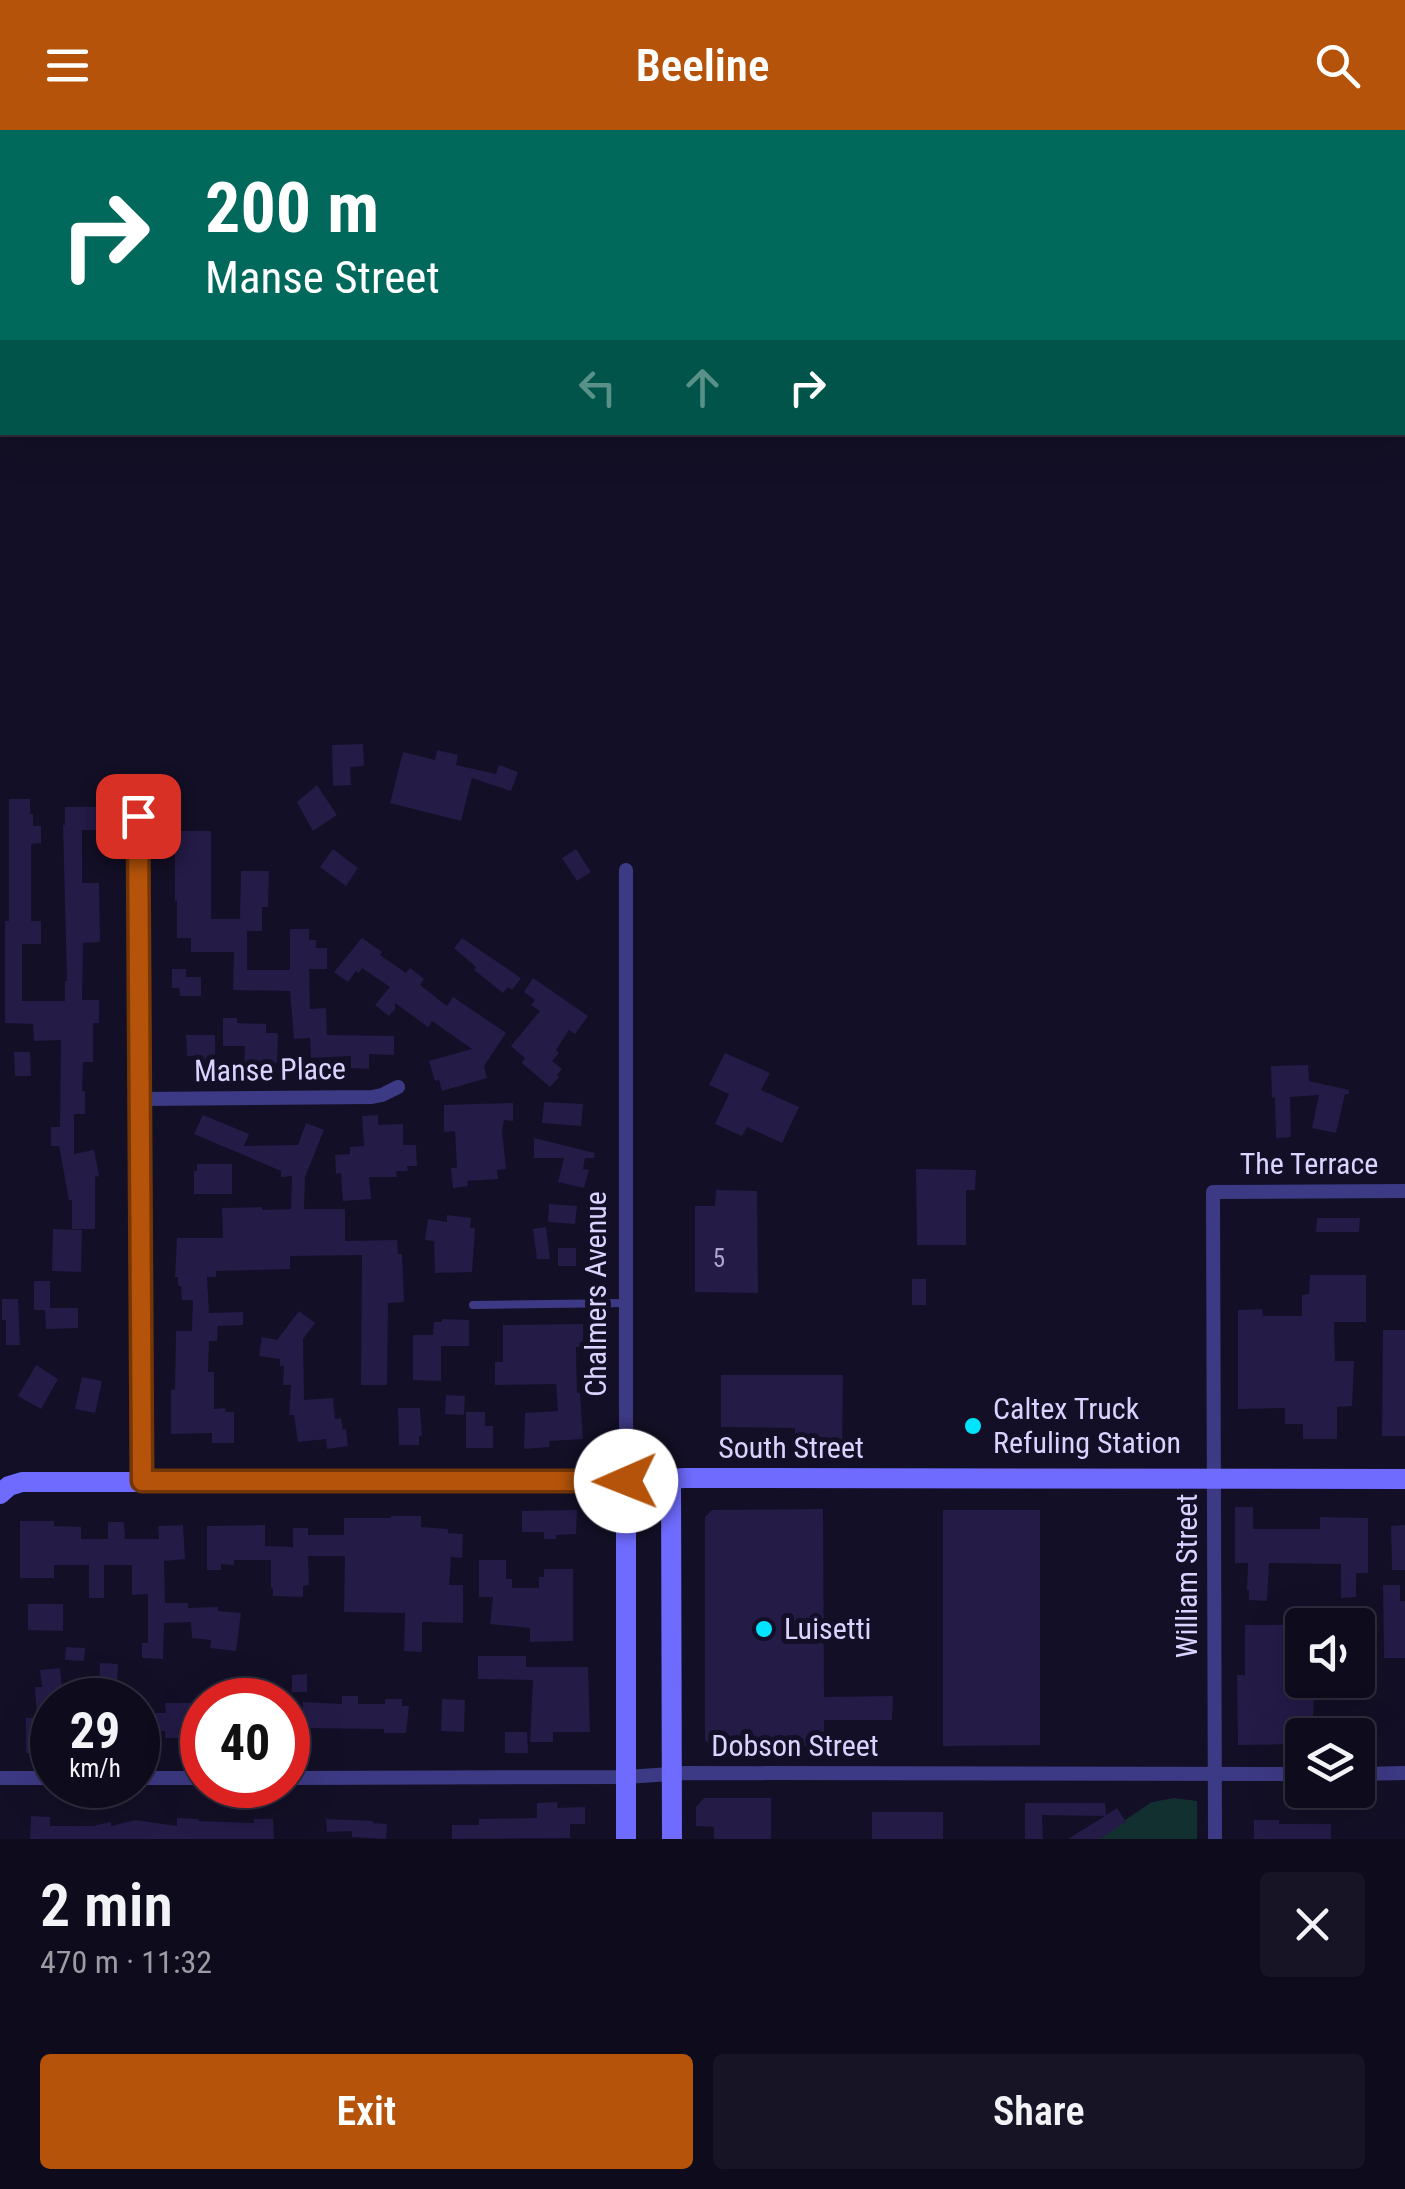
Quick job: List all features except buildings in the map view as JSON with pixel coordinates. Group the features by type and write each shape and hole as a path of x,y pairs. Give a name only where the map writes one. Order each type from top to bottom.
{"street":[{"path":"138,816 142,1481"},
{"name":"Chalmers Avenue","path":"626,870 626,1839"},
{"name":"Manse Place","path":"140,1099 372,1097 398,1087"},
{"name":"The Terrace","path":"1214,1192 1405,1191"},
{"name":"William Street","path":"1214,1192 1214,1839"},
{"path":"671,1479 672,1839"},
{"name":"South Street","path":"0,1494 22,1482 1405,1479"},
{"name":"Dobson Street","path":"310,1778 1285,1774"},
{"path":"1375,1774 1405,1774"},
{"path":"0,1778 30,1778"}],"lane":[{"path":"473,1305 626,1303"}],"green space":[{"path":"1174,1798 1197,1801 1197,1839 1097,1839 1152,1802"}],"place":[{"name":"Caltex Truck Refuling Station","path":"973,1426"},
{"name":"Luisetti","path":"764,1629"}],"route":[{"path":"138,816 142,1481 626,1481"}]}
